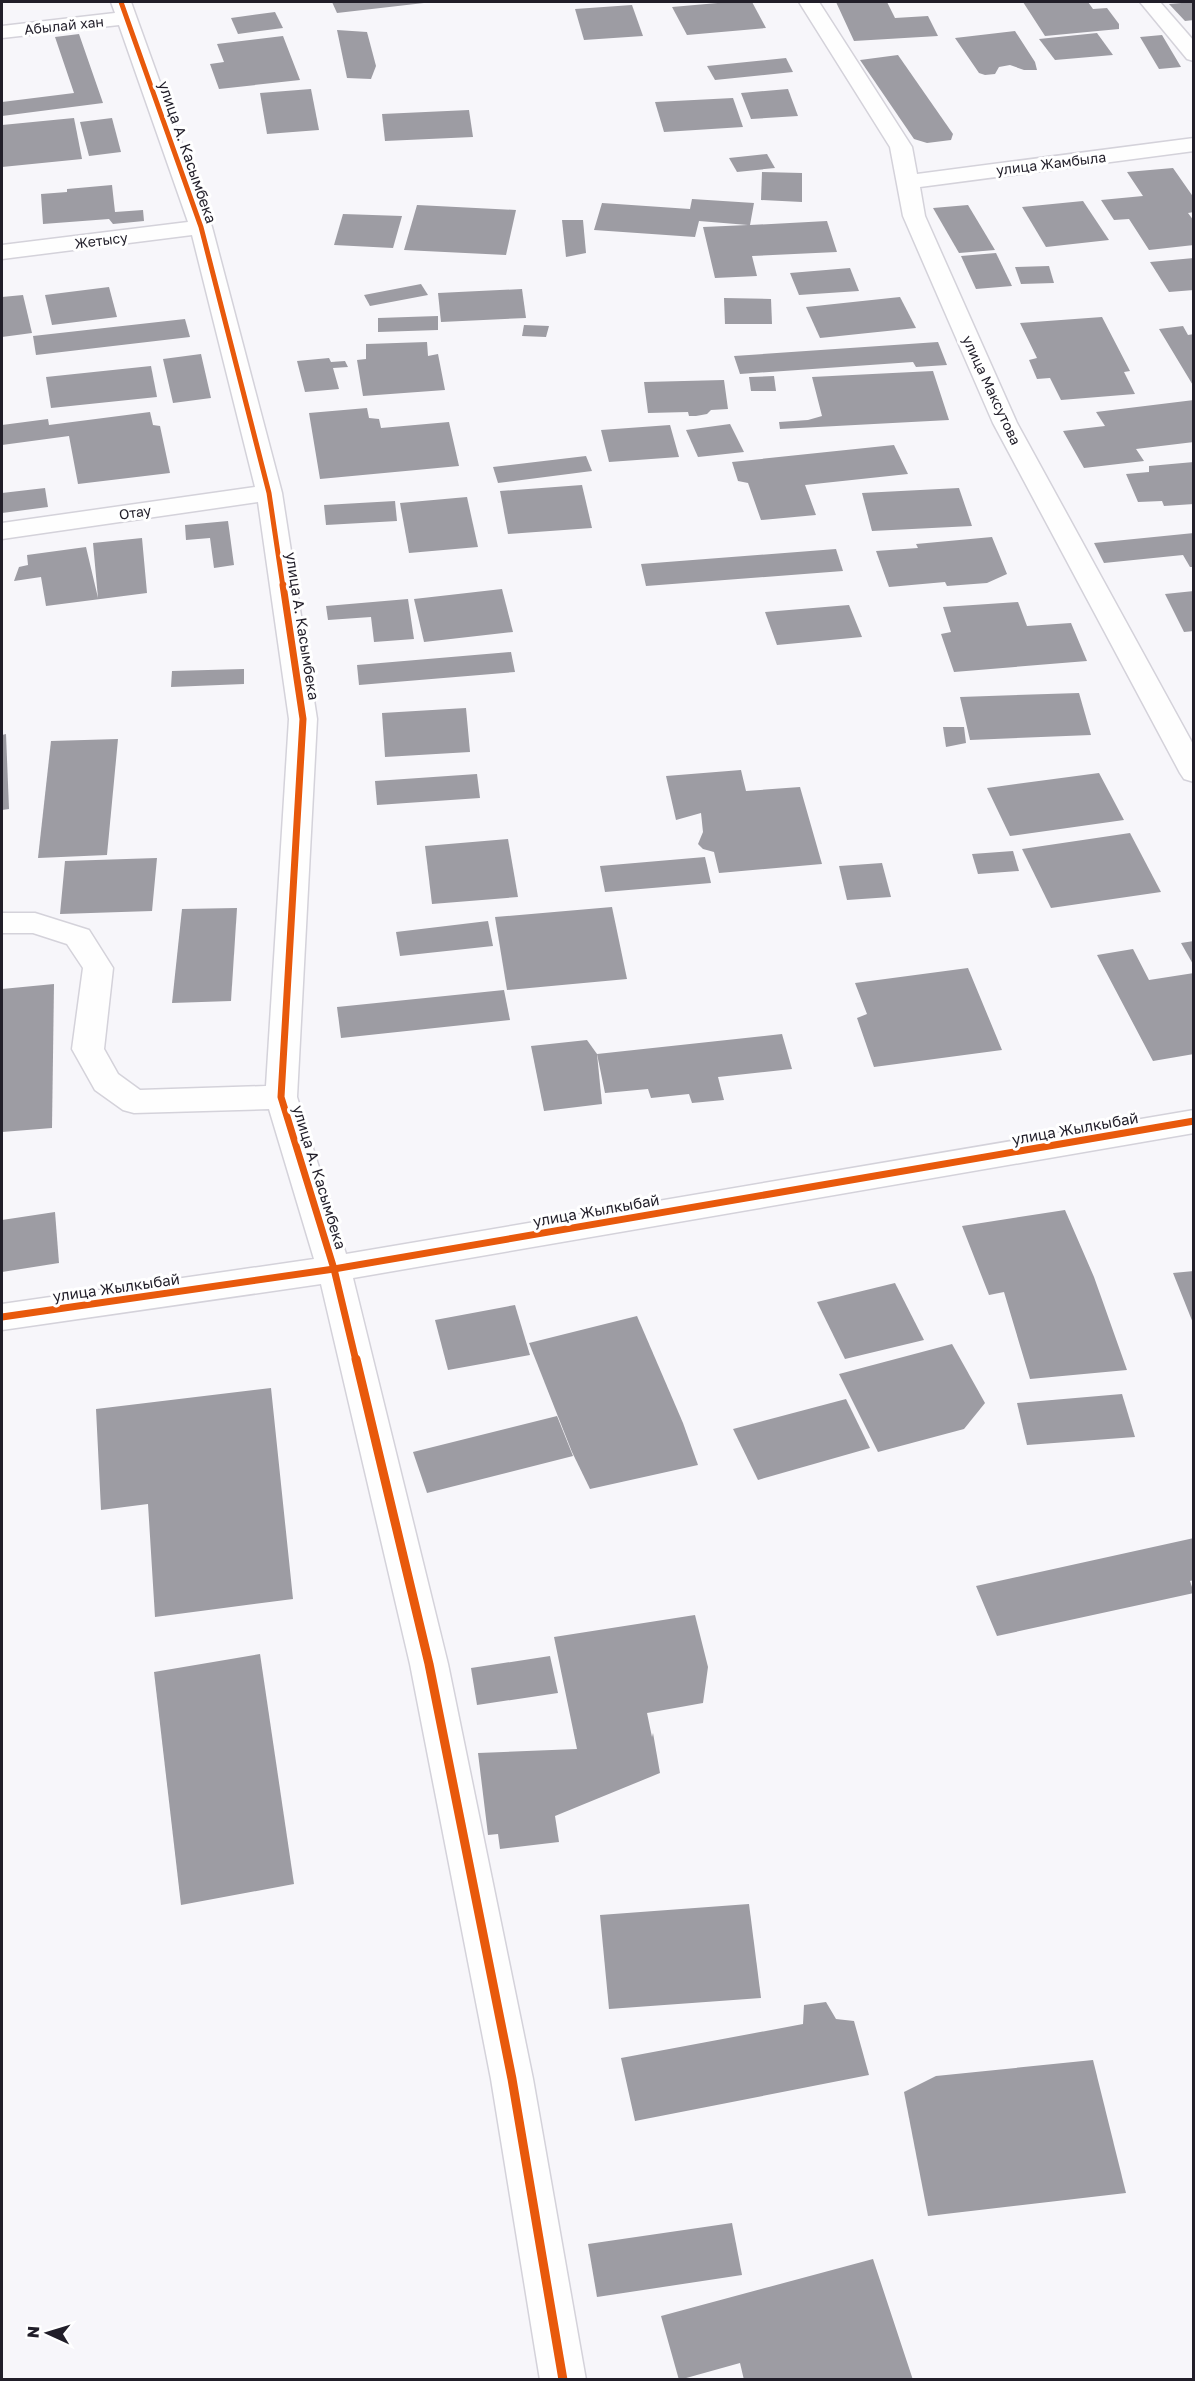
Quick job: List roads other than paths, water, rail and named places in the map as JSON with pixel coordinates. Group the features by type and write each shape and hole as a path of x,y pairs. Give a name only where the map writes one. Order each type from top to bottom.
{"street":[{"name":"улица Максутова","path":"809,2 900,147 914,216 1005,423 1194,773"},
{"path":"1150,2 1194,55"},
{"name":"Абылай хан","path":"2,32 124,10"},
{"name":"улица А. Касымбека","path":"124,10 201,227 269,493 303,719 281,1097 334,1269 431,1676 512,2079 563,2379"},
{"name":"улица Жамбыла","path":"908,182 1194,144"},
{"name":"Жетысу","path":"2,252 201,227"},
{"name":"Отау","path":"2,531 269,493"},
{"path":"2,922 35,923 78,937 98,968 88,1049 106,1082 134,1102 281,1097"},
{"name":"улица Жылкыбай","path":"2,1317 334,1269 1194,1121"}]}
